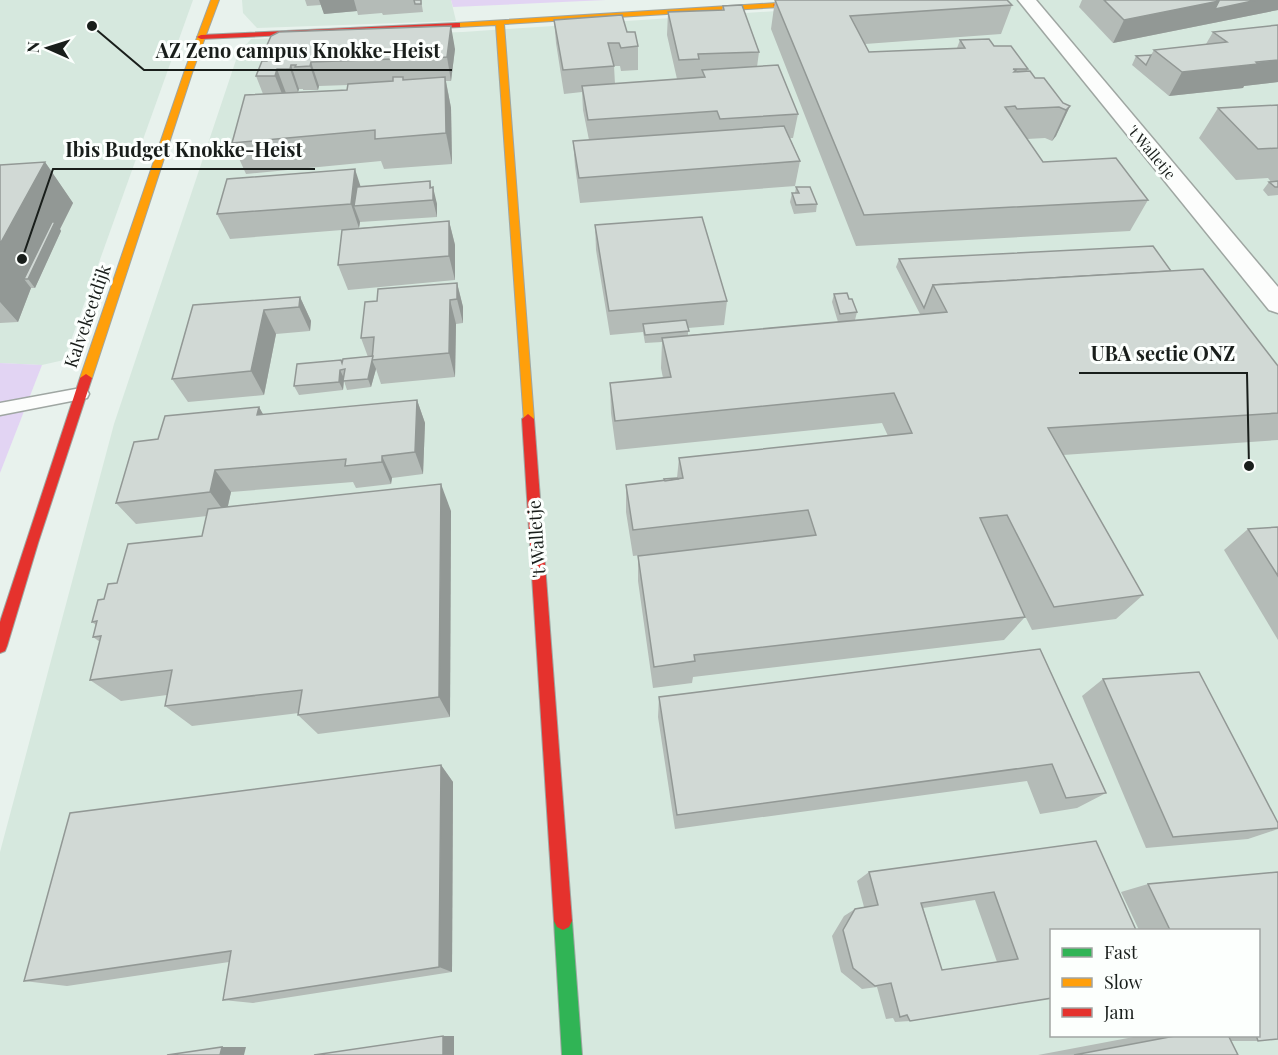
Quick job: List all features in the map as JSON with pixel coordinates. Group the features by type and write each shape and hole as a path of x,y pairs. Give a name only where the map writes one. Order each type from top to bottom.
{"street":[{"name":"Kalvekeetdijk","path":"0,646 31,543 215,0"},
{"path":"201,37 500,23 855,0"},
{"name":"'t Walletje","path":"1027,0 1278,304"},
{"name":"'t Walletje","path":"500,23 572,1055"}],"lane":[{"path":"0,409 81,394"}],"shaded area":[{"path":"0,0 193,0 64,360 42,365 0,363"},
{"path":"242,0 451,0 456,21 257,28 243,13"},
{"path":"451,0 606,0 453,7"},
{"path":"941,0 1278,0 1278,1055 0,1055 0,852 114,424 238,54 251,39 463,32"},
{"path":"0,363 42,365 0,473"}],"building":[{"path":"414,0 421,0 421,4 415,4"},
{"path":"775,0 1007,0 1012,5 850,16 869,52 965,48 960,40 989,39 994,46 1011,46 1028,69 1013,69 1016,70 1014,72 1030,71 1035,78 1044,78 1063,103 1070,106 1066,110 1059,107 1017,109 1015,106 1005,107 1043,162 1116,158 1148,200 864,215"},
{"path":"1104,0 1216,0 1219,1 1124,20"},
{"path":"1216,0 1257,0 1215,9 1219,1"},
{"path":"742,5 759,52 698,54 699,59 679,60 668,12 724,10 723,6"},
{"path":"622,15 627,32 635,32 638,46 621,48 619,43 608,43 614,66 563,70 554,20"},
{"path":"1278,25 1278,60 1182,72 1154,50 1227,42 1213,32"},
{"path":"451,26 447,57 311,62 310,66 291,65 290,69 277,69 275,76 256,76 262,61 267,61 268,58 263,58 270,55 264,52 271,36 279,32"},
{"path":"1151,55 1146,65 1136,56"},
{"path":"778,65 798,114 720,119 717,111 588,120 582,86 705,77 702,70"},
{"path":"393,77 403,77 403,80 445,77 446,133 375,139 375,130 232,143 245,95 347,90 348,84 393,81"},
{"path":"1278,105 1278,148 1258,149 1218,108"},
{"path":"784,126 800,161 579,178 573,141"},
{"path":"45,162 0,244 0,165"},
{"path":"355,169 351,204 217,214 227,179"},
{"path":"430,181 430,188 433,187 433,200 354,206 357,187"},
{"path":"1278,181 1278,187 1269,182"},
{"path":"796,187 810,187 817,204 796,205 792,193 799,193"},
{"path":"702,217 727,301 609,311 595,225"},
{"path":"449,221 449,256 338,265 342,230"},
{"path":"52,222 55,222 28,279 24,279"},
{"path":"1153,246 1171,271 933,285 924,308 899,259"},
{"path":"1203,269 1278,366 1278,413 1048,428 1143,595 1054,607 1007,515 980,518 1025,617 694,655 695,661 654,667 638,556 816,535 808,510 633,530 626,485 683,478 679,458 912,433 894,393 615,421 610,383 671,377 662,338 947,312 933,285"},
{"path":"457,283 457,299 450,300 449,353 372,360 374,337 361,338 365,302 377,301 378,289"},
{"path":"847,293 857,312 840,314 834,294"},
{"path":"300,297 299,307 264,310 251,371 172,379 193,305"},
{"path":"686,320 689,331 645,335 643,324"},
{"path":"373,356 368,379 343,381 345,369 340,370 339,382 294,386 297,364 341,360 342,363 343,359"},
{"path":"417,400 415,452 382,456 382,462 345,466 346,459 215,470 210,492 116,503 134,442 158,439 165,416 259,407 257,415"},
{"path":"441,484 439,697 298,715 302,690 165,706 172,670 90,680 101,636 93,637 97,621 92,622 98,600 104,599 108,584 117,583 128,544 202,536 208,509"},
{"path":"1278,527 1278,576 1248,529"},
{"path":"1040,649 1106,793 1066,798 1052,764 677,815 659,697"},
{"path":"1199,672 1278,823 1278,828 1173,837 1103,679"},
{"path":"441,765 439,967 223,1000 231,951 24,981 70,813"},
{"path":"1096,841 1136,929 1050,929 1050,998 910,1021 907,1015 900,1017 891,983 875,986 853,968 843,930 855,909 878,905 869,872","holes":["994,892 1018,959 942,970 921,903"]},
{"path":"1278,872 1278,1039 1258,1041 1257,1037 1260,1037 1260,929 1170,929 1148,884"},
{"path":"443,1036 443,1055 314,1055"},
{"path":"1169,1037 1229,1037 1238,1055 1074,1055"},
{"path":"222,1047 220,1055 167,1055"}],"traffic: fast":[{"path":"563,921 572,1055"}],"traffic: slow":[{"path":"86,378 189,70 215,0"},
{"path":"457,25 777,5"},
{"path":"500,23 528,419"}],"traffic: jam":[{"path":"777,5 855,0"},
{"path":"201,37 457,25"},
{"path":"0,646 31,543 86,378"},
{"path":"528,419 563,921"}],"place":[{"name":"AZ Zeno campus Knokke-Heist","path":"92,26"},
{"name":"Ibis Budget Knokke-Heist","path":"22,259"},
{"name":"UBA sectie ONZ","path":"1249,466"}]}
